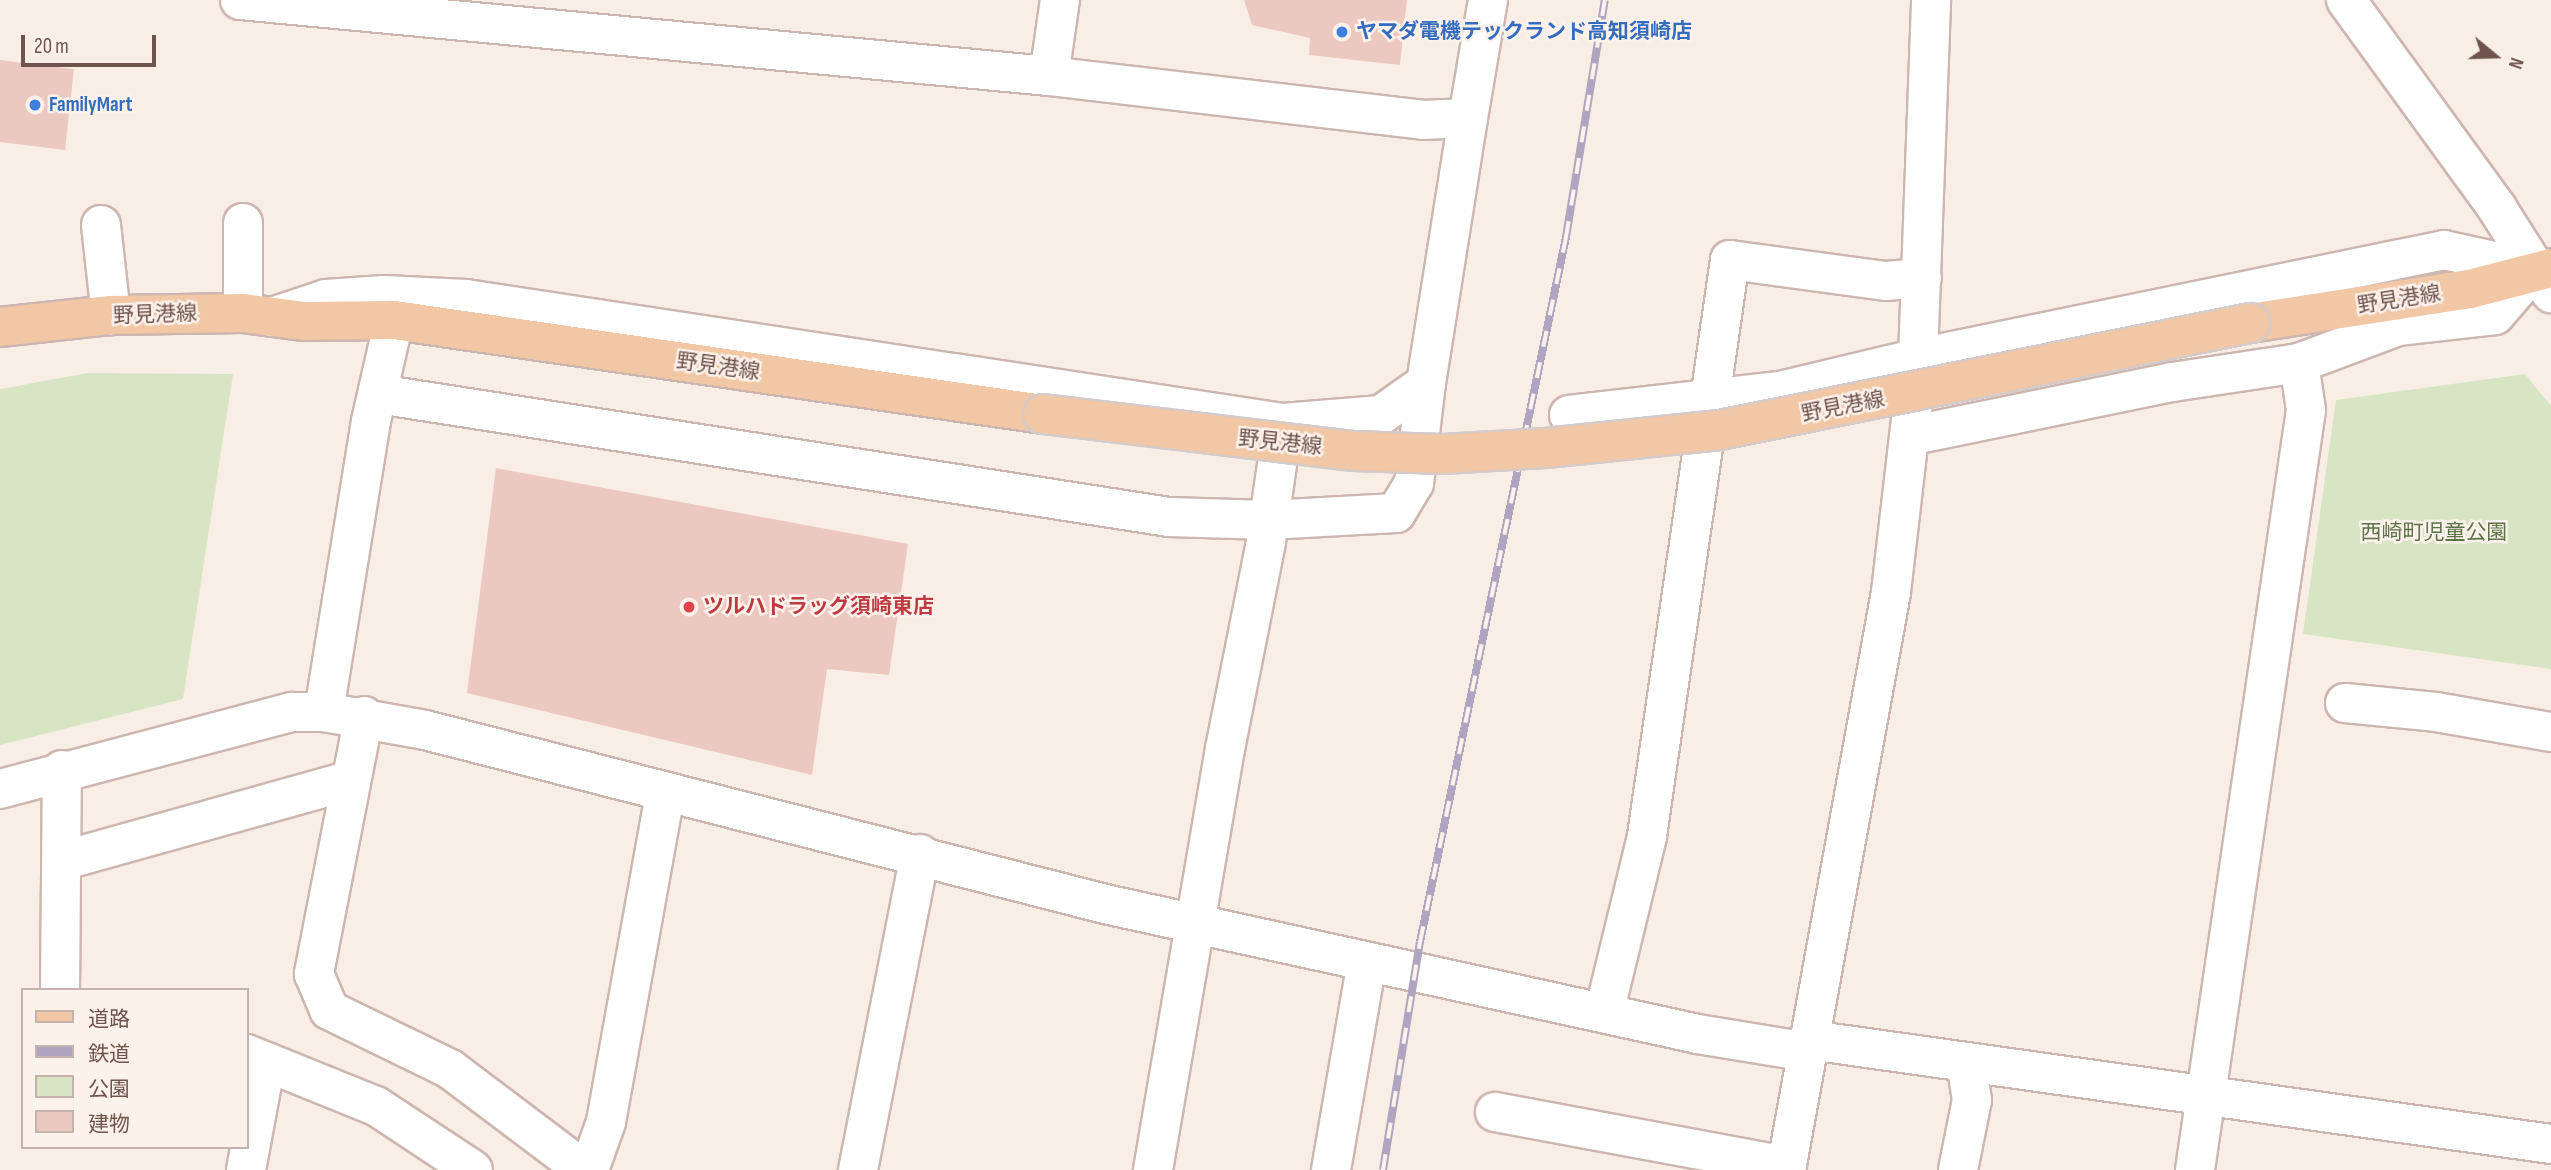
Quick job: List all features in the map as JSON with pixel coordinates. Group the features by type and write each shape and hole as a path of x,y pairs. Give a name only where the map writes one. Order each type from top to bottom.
{"main road":[{"name":"野見港線","path":"0,327 111,316 257,315 394,320 1043,414 1354,451 1442,454 1642,441 1802,415 2250,323 2545,277"}],"street":[{"path":"240,0 1049,76 1423,120 1468,118"},
{"path":"1049,76 1060,0"},
{"path":"378,394 1169,517 1268,520 1396,513 1414,483 1426,383 1488,0"},
{"path":"1495,1112 1787,1168 1891,592 1918,358 1931,0"},
{"path":"2346,0 2545,277"},
{"path":"243,223 257,315 326,299 384,295 466,299 1283,423 1381,415 1426,383"},
{"path":"100,225 111,316"},
{"path":"1569,415 1711,402 1780,391 1918,358 2444,250 2545,277"},
{"path":"1604,1013 1647,836 1730,260 1886,281 1922,278"},
{"path":"1909,436 2172,383 2299,363 2398,326 2495,315 2545,277"},
{"path":"324,712 378,394 394,320"},
{"path":"2196,1170 2203,1096 2306,410 2299,363"},
{"path":"1153,1170 1283,423"},
{"path":"2345,704 2436,712 2551,732"},
{"path":"0,789 62,769 292,712 364,716 666,794 920,854 1105,904 1604,1013 1809,1046 1966,1063 2551,1144"},
{"path":"364,716 314,974 329,1010 450,1069 587,1170 606,1122 666,794"},
{"path":"60,988 65,860 62,769"},
{"path":"65,860 351,780"},
{"path":"858,1170 920,854"},
{"path":"1331,1170 1367,962"},
{"path":"248,1148 256,1058 376,1106 473,1170"},
{"path":"1958,1170 1972,1100 1966,1063"},
{"path":"246,1170 248,1149"}],"green space":[{"path":"88,373 233,374 183,699 0,745 0,389"},
{"name":"西崎町児童公園","path":"2525,374 2551,406 2551,669 2303,634 2336,400"}],"building":[{"name":"ヤマダ電機テックランド高知須崎店","path":"1244,0 1407,0 1400,65 1309,55 1310,38 1252,25"},
{"name":"FamilyMart","path":"0,60 74,69 65,150 0,142"},
{"name":"ツルハドラッグ須崎東店","path":"496,468 908,544 889,675 827,669 812,775 467,693"}],"railway":[{"path":"1383,1170 1420,942 1566,237 1605,0"}],"place":[{"name":"ヤマダ電機テックランド高知須崎店","path":"1342,32"},
{"name":"FamilyMart","path":"35,105"},
{"name":"ツルハドラッグ須崎東店","path":"689,607"}]}
